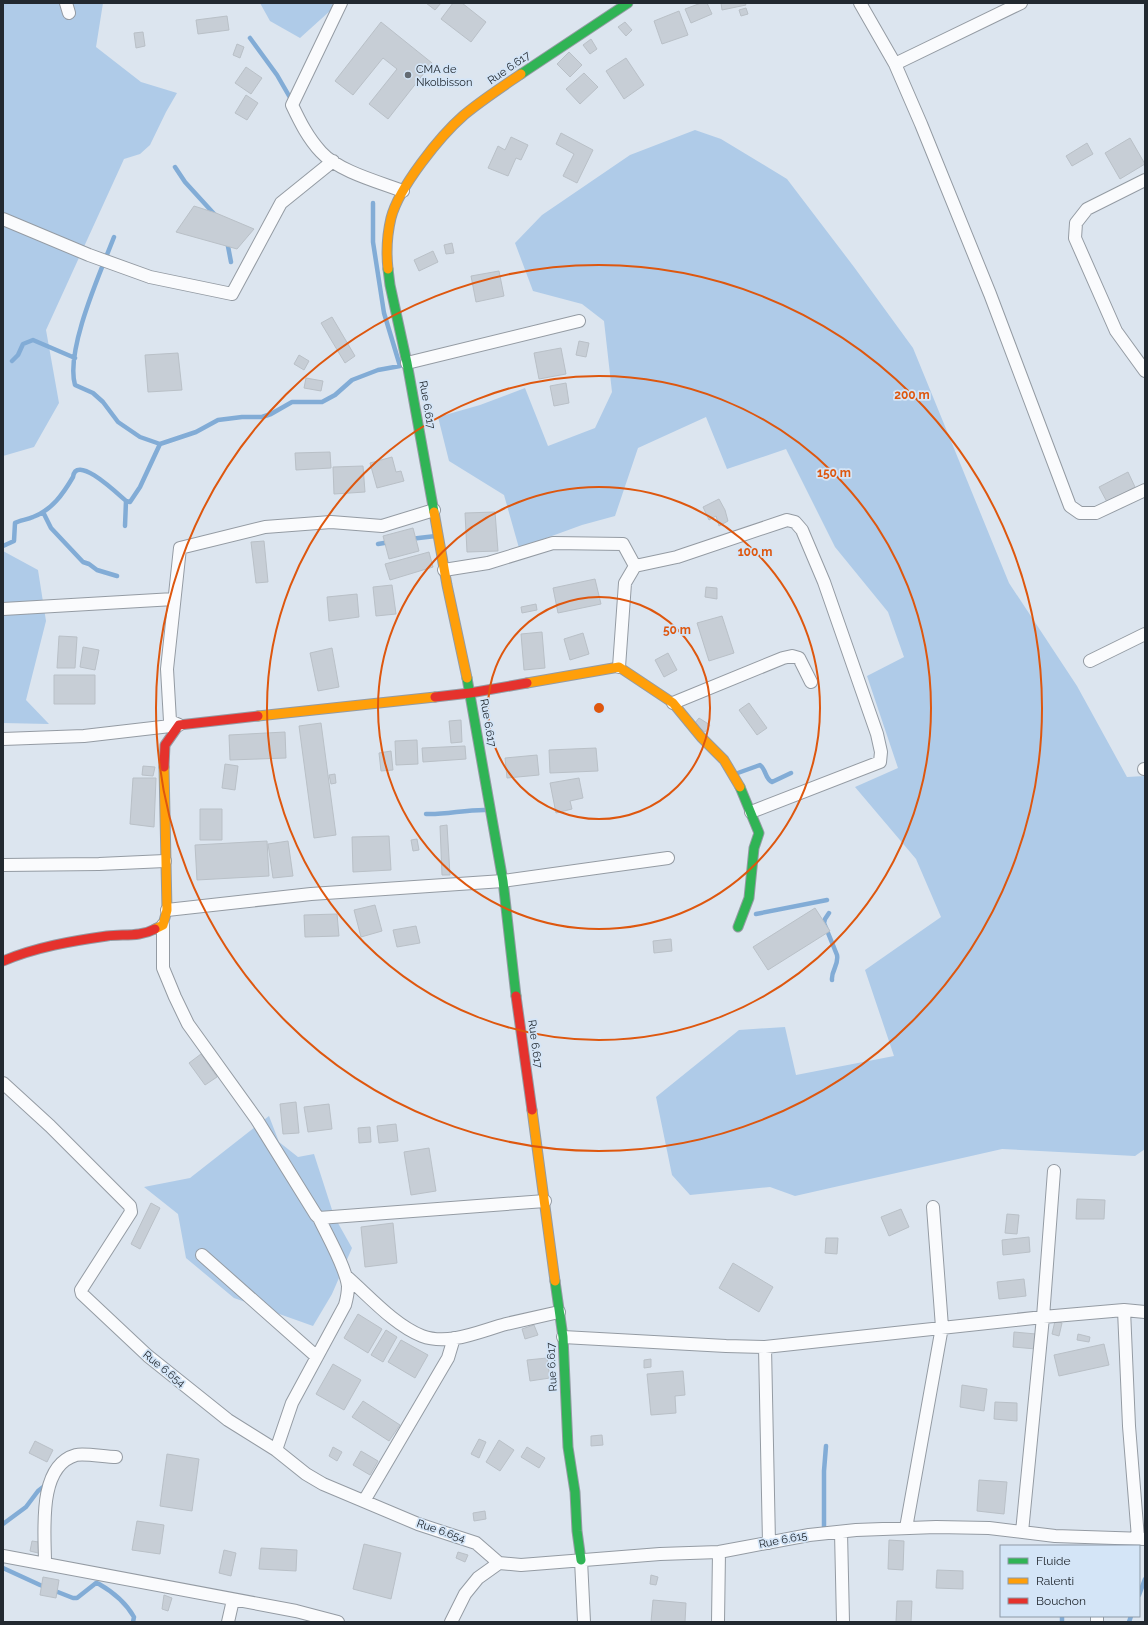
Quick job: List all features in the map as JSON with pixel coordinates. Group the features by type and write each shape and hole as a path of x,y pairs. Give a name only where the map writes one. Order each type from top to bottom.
{"street":[{"path":"341,3 292,104 303,129 321,153 349,171 404,191"},
{"name":"Rue 6.617","path":"581,1560 577,1531 575,1492 568,1447 562,1336 545,1201 513,975 503,881 470,693 444,570 407,363 390,285 386,248 391,217 399,198 417,169 432,149 464,115 526,70 628,3"},
{"path":"860,3 895,64 990,294 1070,506 1080,513 1096,512 1145,490"},
{"path":"895,64 1021,3"},
{"path":"3,219 89,255 150,277 232,294 281,203 334,161"},
{"path":"1145,180 1087,209 1076,223 1075,238 1116,331 1145,371"},
{"path":"407,363 579,321"},
{"path":"179,725 170,721 167,669 180,548 265,527 331,522 382,526 434,510"},
{"path":"619,667 625,583 635,566 677,557 787,520 795,522 802,530 824,582 882,752 880,762 751,812"},
{"path":"444,570 488,563 553,543 623,544 635,566"},
{"path":"3,609 174,599"},
{"path":"1090,661 1145,634"},
{"path":"673,703 783,658 792,656 799,658 811,682"},
{"path":"3,739 84,736 470,693 619,667 673,703 701,737 724,760 743,792 759,833 754,848 749,898 738,927"},
{"path":"179,725 165,745 164,788 167,910 163,925 163,968 188,1024 248,1107 319,1218 346,1276 348,1286 345,1305 292,1403 276,1450"},
{"path":"167,910 311,894 503,881 668,858"},
{"path":"3,865 99,864 165,861"},
{"path":"3,961 22,953 42,948 108,936 145,934 163,925"},
{"name":"Rue 6.654","path":"3,1083 50,1126 130,1206 131,1212 81,1290 82,1294 148,1356 228,1420 276,1450 306,1474 323,1484 418,1524 476,1543 499,1564"},
{"path":"1022,1532 1044,1317 1054,1171"},
{"path":"319,1218 545,1201"},
{"path":"906,1528 942,1327 933,1207"},
{"path":"202,1256 317,1357"},
{"path":"346,1276 390,1316 408,1329 423,1336 441,1340 559,1312"},
{"path":"1124,1310 1129,1426 1141,1539"},
{"path":"562,1336 718,1346 765,1347 1044,1317 1124,1310 1145,1312"},
{"path":"364,1501 448,1358 454,1338"},
{"path":"765,1347 769,1543"},
{"path":"45,1563 44,1507 50,1481 59,1465 67,1458 78,1454 116,1458"},
{"name":"Rue 6.615","path":"499,1564 521,1565 660,1554 719,1552 809,1535 856,1530 906,1528 989,1528 1097,1542 1141,1539"},
{"path":"841,1532 843,1622"},
{"path":"718,1622 719,1552"},
{"path":"3,1556 296,1611 338,1622"},
{"path":"581,1560 584,1622"},
{"path":"451,1622 465,1594 478,1578 499,1564"},
{"path":"228,1622 233,1600"}],"shaded area":[{"path":"3,3 103,3 96,47 141,82 177,93 150,145 140,154 124,159 46,330 59,403 34,447 3,456"},
{"path":"260,3 333,3 331,10 300,38 270,21"},
{"path":"695,130 721,139 787,179 913,348 1009,583 1077,686 1127,777 1145,776 1145,1149 1135,1156 1002,1149 795,1196 770,1187 690,1195 672,1175 656,1097 739,1030 785,1027 796,1075 894,1056 865,970 941,917 916,859 855,787 898,768 867,676 904,657 888,612 835,547 786,449 727,469 706,417 638,448 615,516 582,525 519,548 504,495 449,461 438,417 480,405 525,388 548,446 595,428 612,392 604,321 582,304 533,291 515,243 542,215 630,155"},
{"path":"3,551 38,570 46,621 26,700 49,724 3,723"},
{"path":"269,1116 279,1142 298,1157 314,1154 334,1216 352,1248 332,1294 313,1326 234,1298 186,1258 178,1214 144,1187 190,1178"}],"building":[{"path":"426,3 441,3 435,10"},
{"path":"453,3 462,3 486,22 471,42 441,19"},
{"path":"701,3 707,3 712,14 691,23 685,9"},
{"path":"721,3 745,3 746,5 722,10"},
{"path":"746,8 748,14 741,16 739,10"},
{"path":"679,11 688,35 662,44 654,21"},
{"path":"227,16 229,30 198,34 196,20"},
{"name":"CMA de Nkolbisson","path":"381,22 432,63 388,119 369,104 397,69 383,58 353,95 335,81"},
{"path":"625,22 632,30 626,36 618,27"},
{"path":"143,32 145,46 136,48 134,33"},
{"path":"591,39 597,49 590,54 583,45"},
{"path":"237,44 244,47 240,58 233,55"},
{"path":"569,52 582,65 570,77 557,64"},
{"path":"626,58 644,85 624,99 606,71"},
{"path":"246,67 262,78 251,94 235,83"},
{"path":"584,73 598,87 580,104 566,89"},
{"path":"246,95 258,103 247,120 235,113"},
{"path":"561,133 593,150 577,183 563,176 574,154 556,144"},
{"path":"511,137 528,145 521,160 516,158 508,176 488,168 498,146 505,150"},
{"path":"1130,138 1145,164 1120,179 1105,153"},
{"path":"1087,143 1093,154 1072,166 1066,156"},
{"path":"194,206 216,213 254,229 237,249 176,232"},
{"path":"452,243 454,253 446,254 444,245"},
{"path":"433,251 438,262 419,271 414,260"},
{"path":"499,271 504,296 476,302 471,276"},
{"path":"332,317 355,356 345,363 321,323"},
{"path":"579,341 589,343 586,357 576,355"},
{"path":"561,348 566,374 539,379 534,353"},
{"path":"178,353 182,390 148,392 145,355"},
{"path":"299,355 309,361 304,370 294,364"},
{"path":"306,378 323,381 321,391 304,388"},
{"path":"566,383 569,403 554,406 550,386"},
{"path":"330,452 331,468 296,470 295,453"},
{"path":"392,457 396,472 401,471 404,481 377,488 370,463"},
{"path":"363,466 365,492 334,494 333,467"},
{"path":"1128,472 1135,487 1107,502 1099,487"},
{"path":"719,499 725,510 728,521 719,526 716,516 709,520 703,507"},
{"path":"495,512 498,551 467,552 465,513"},
{"path":"413,528 419,551 389,559 383,536"},
{"path":"264,541 268,582 256,583 251,542"},
{"path":"429,552 433,567 390,580 385,564"},
{"path":"595,579 601,604 558,613 553,588"},
{"path":"392,585 396,614 376,616 373,587"},
{"path":"706,587 717,588 717,599 705,597"},
{"path":"357,594 359,617 329,621 327,597"},
{"path":"536,604 537,610 522,613 521,607"},
{"path":"722,616 734,653 709,661 697,623"},
{"path":"542,632 545,668 524,670 521,634"},
{"path":"583,633 589,654 570,660 564,639"},
{"path":"59,636 77,637 75,668 57,668"},
{"path":"83,647 99,650 95,670 80,667"},
{"path":"332,648 339,687 318,691 310,653"},
{"path":"668,653 677,670 664,677 655,660"},
{"path":"54,675 95,675 95,704 54,704"},
{"path":"749,703 767,728 757,735 739,710"},
{"path":"699,718 710,725 705,732 694,724"},
{"path":"461,720 462,742 451,743 449,721"},
{"path":"321,723 336,835 314,838 299,726"},
{"path":"285,732 286,758 230,760 229,735"},
{"path":"417,740 418,764 396,765 395,741"},
{"path":"465,746 466,759 423,762 422,748"},
{"path":"596,748 598,771 550,773 549,750"},
{"path":"391,751 393,770 381,771 379,753"},
{"path":"537,755 539,775 507,778 505,758"},
{"path":"225,764 238,766 235,790 222,788"},
{"path":"143,766 155,767 153,776 142,775"},
{"path":"335,774 336,783 331,784 329,775"},
{"path":"133,778 156,778 154,827 130,824"},
{"path":"579,778 583,798 570,801 572,809 556,813 550,783"},
{"path":"200,809 222,809 222,840 200,840"},
{"path":"447,825 450,875 442,875 440,826"},
{"path":"389,836 391,870 353,872 352,837"},
{"path":"417,839 419,850 413,851 411,840"},
{"path":"267,841 269,876 197,880 195,845"},
{"path":"288,841 293,876 273,878 268,844"},
{"path":"375,905 382,931 361,937 354,910"},
{"path":"815,908 830,931 768,970 753,947"},
{"path":"337,914 339,936 305,937 304,915"},
{"path":"416,926 420,943 397,947 393,930"},
{"path":"671,939 672,951 654,953 653,941"},
{"path":"201,1054 217,1077 205,1085 189,1063"},
{"path":"296,1102 299,1133 283,1134 280,1104"},
{"path":"329,1104 332,1129 308,1132 304,1107"},
{"path":"396,1124 398,1141 379,1143 377,1126"},
{"path":"370,1127 371,1142 359,1143 358,1128"},
{"path":"429,1148 436,1191 411,1195 404,1152"},
{"path":"1077,1199 1105,1200 1104,1219 1076,1219"},
{"path":"151,1203 160,1208 140,1249 131,1244"},
{"path":"901,1209 909,1227 889,1236 881,1217"},
{"path":"1007,1214 1019,1215 1017,1234 1005,1233"},
{"path":"393,1223 397,1263 365,1267 361,1227"},
{"path":"1029,1237 1030,1252 1003,1255 1002,1240"},
{"path":"826,1238 838,1238 837,1254 825,1253"},
{"path":"733,1263 773,1287 759,1312 719,1288"},
{"path":"1024,1279 1026,1296 999,1299 997,1282"},
{"path":"358,1314 382,1329 368,1353 344,1338"},
{"path":"1055,1321 1062,1323 1059,1336 1052,1334"},
{"path":"534,1325 538,1335 525,1339 522,1329"},
{"path":"386,1330 397,1337 383,1362 371,1355"},
{"path":"1014,1332 1036,1334 1036,1349 1013,1347"},
{"path":"1078,1334 1090,1337 1089,1342 1077,1340"},
{"path":"401,1340 428,1355 415,1378 388,1362"},
{"path":"1104,1344 1109,1365 1059,1376 1054,1355"},
{"path":"547,1358 550,1378 530,1381 527,1360"},
{"path":"651,1359 651,1367 644,1368 644,1360"},
{"path":"333,1364 361,1380 344,1410 316,1394"},
{"path":"683,1371 685,1395 675,1396 676,1413 651,1415 647,1374"},
{"path":"962,1385 987,1389 984,1411 960,1407"},
{"path":"363,1401 400,1425 389,1441 352,1417"},
{"path":"995,1402 1017,1403 1017,1421 994,1419"},
{"path":"602,1435 603,1445 591,1446 591,1436"},
{"path":"479,1439 486,1442 479,1458 471,1454"},
{"path":"499,1440 514,1450 500,1471 486,1462"},
{"path":"35,1441 53,1450 47,1462 29,1453"},
{"path":"333,1447 342,1452 337,1461 329,1456"},
{"path":"527,1447 545,1458 539,1468 521,1457"},
{"path":"361,1451 378,1461 370,1475 353,1465"},
{"path":"167,1454 199,1459 192,1511 160,1506"},
{"path":"979,1480 1007,1482 1004,1514 977,1511"},
{"path":"485,1511 486,1519 474,1521 473,1513"},
{"path":"137,1521 164,1525 160,1554 132,1550"},
{"path":"889,1540 904,1541 903,1570 888,1569"},
{"path":"32,1541 45,1543 42,1554 30,1551"},
{"path":"364,1544 401,1553 391,1599 353,1589"},
{"path":"261,1548 297,1550 296,1571 259,1569"},
{"path":"224,1550 236,1553 231,1576 219,1573"},
{"path":"458,1552 468,1555 465,1562 456,1558"},
{"path":"937,1570 963,1571 963,1589 936,1588"},
{"path":"651,1575 658,1577 656,1585 650,1584"},
{"path":"43,1577 59,1580 56,1598 40,1595"},
{"path":"164,1595 172,1598 168,1611 162,1609"},
{"path":"653,1600 686,1603 685,1622 651,1622"},
{"path":"897,1601 912,1601 911,1622 896,1622"}],"waterway":[{"path":"250,38 277,75 292,101"},
{"path":"175,167 185,182 216,216"},
{"path":"114,237 93,290 80,332 75,352 73,370 75,385 93,393 103,402 118,422 140,437 160,444 196,432 218,420 242,417 262,417 271,414 292,402 322,402 335,395 352,380 378,370 400,366 384,313 373,242 373,203"},
{"path":"227,241 231,262"},
{"path":"12,361 18,355 23,344 33,340 75,358"},
{"path":"126,501 130,502 140,487 160,444"},
{"path":"3,546 14,541 15,523 40,514 51,506 65,489 76,471 82,470 89,472 107,484 126,501"},
{"path":"125,526 126,501"},
{"path":"43,512 51,528 83,562 89,564 97,570 117,576"},
{"path":"410,539 436,536"},
{"path":"378,544 390,542"},
{"path":"735,774 760,765 768,779 772,782 791,773"},
{"path":"426,814 488,810"},
{"path":"756,914 827,900"},
{"path":"829,913 824,923 837,955 832,980"},
{"path":"824,1528 824,1471 826,1446"},
{"path":"3,1524 26,1507 38,1491 47,1484"},
{"path":"3,1568 73,1598 77,1598 96,1583 99,1584 114,1594 123,1603 134,1617 133,1622"},
{"path":"1140,1592 1145,1579"},
{"path":"1062,1617 1062,1622"},
{"path":"1129,1622 1131,1617"}],"traffic: fast":[{"path":"521,74 628,3"},
{"path":"388,269 434,512"},
{"path":"467,678 503,881 516,996"},
{"path":"738,927 749,898 754,848 759,833 740,787"},
{"path":"555,1281 563,1337 568,1447 575,1492 577,1531 581,1560"}],"traffic: slow":[{"path":"388,269 387,243 391,218 395,206 411,177 432,149 454,124 485,99 521,74"},
{"path":"434,512 447,585 467,678"},
{"path":"527,683 619,667 673,703 701,737 724,760 740,787"},
{"path":"258,716 435,697"},
{"path":"155,929 163,925 167,910 164,767"},
{"path":"532,1110 555,1281"}],"traffic: jam":[{"path":"435,697 470,693 527,683"},
{"path":"164,767 165,745 179,725 258,716"},
{"path":"3,961 54,945 107,936 138,934 155,929"},
{"path":"516,996 532,1110"}],"place":[{"name":"CMA de Nkolbisson","path":"408,75"}]}
